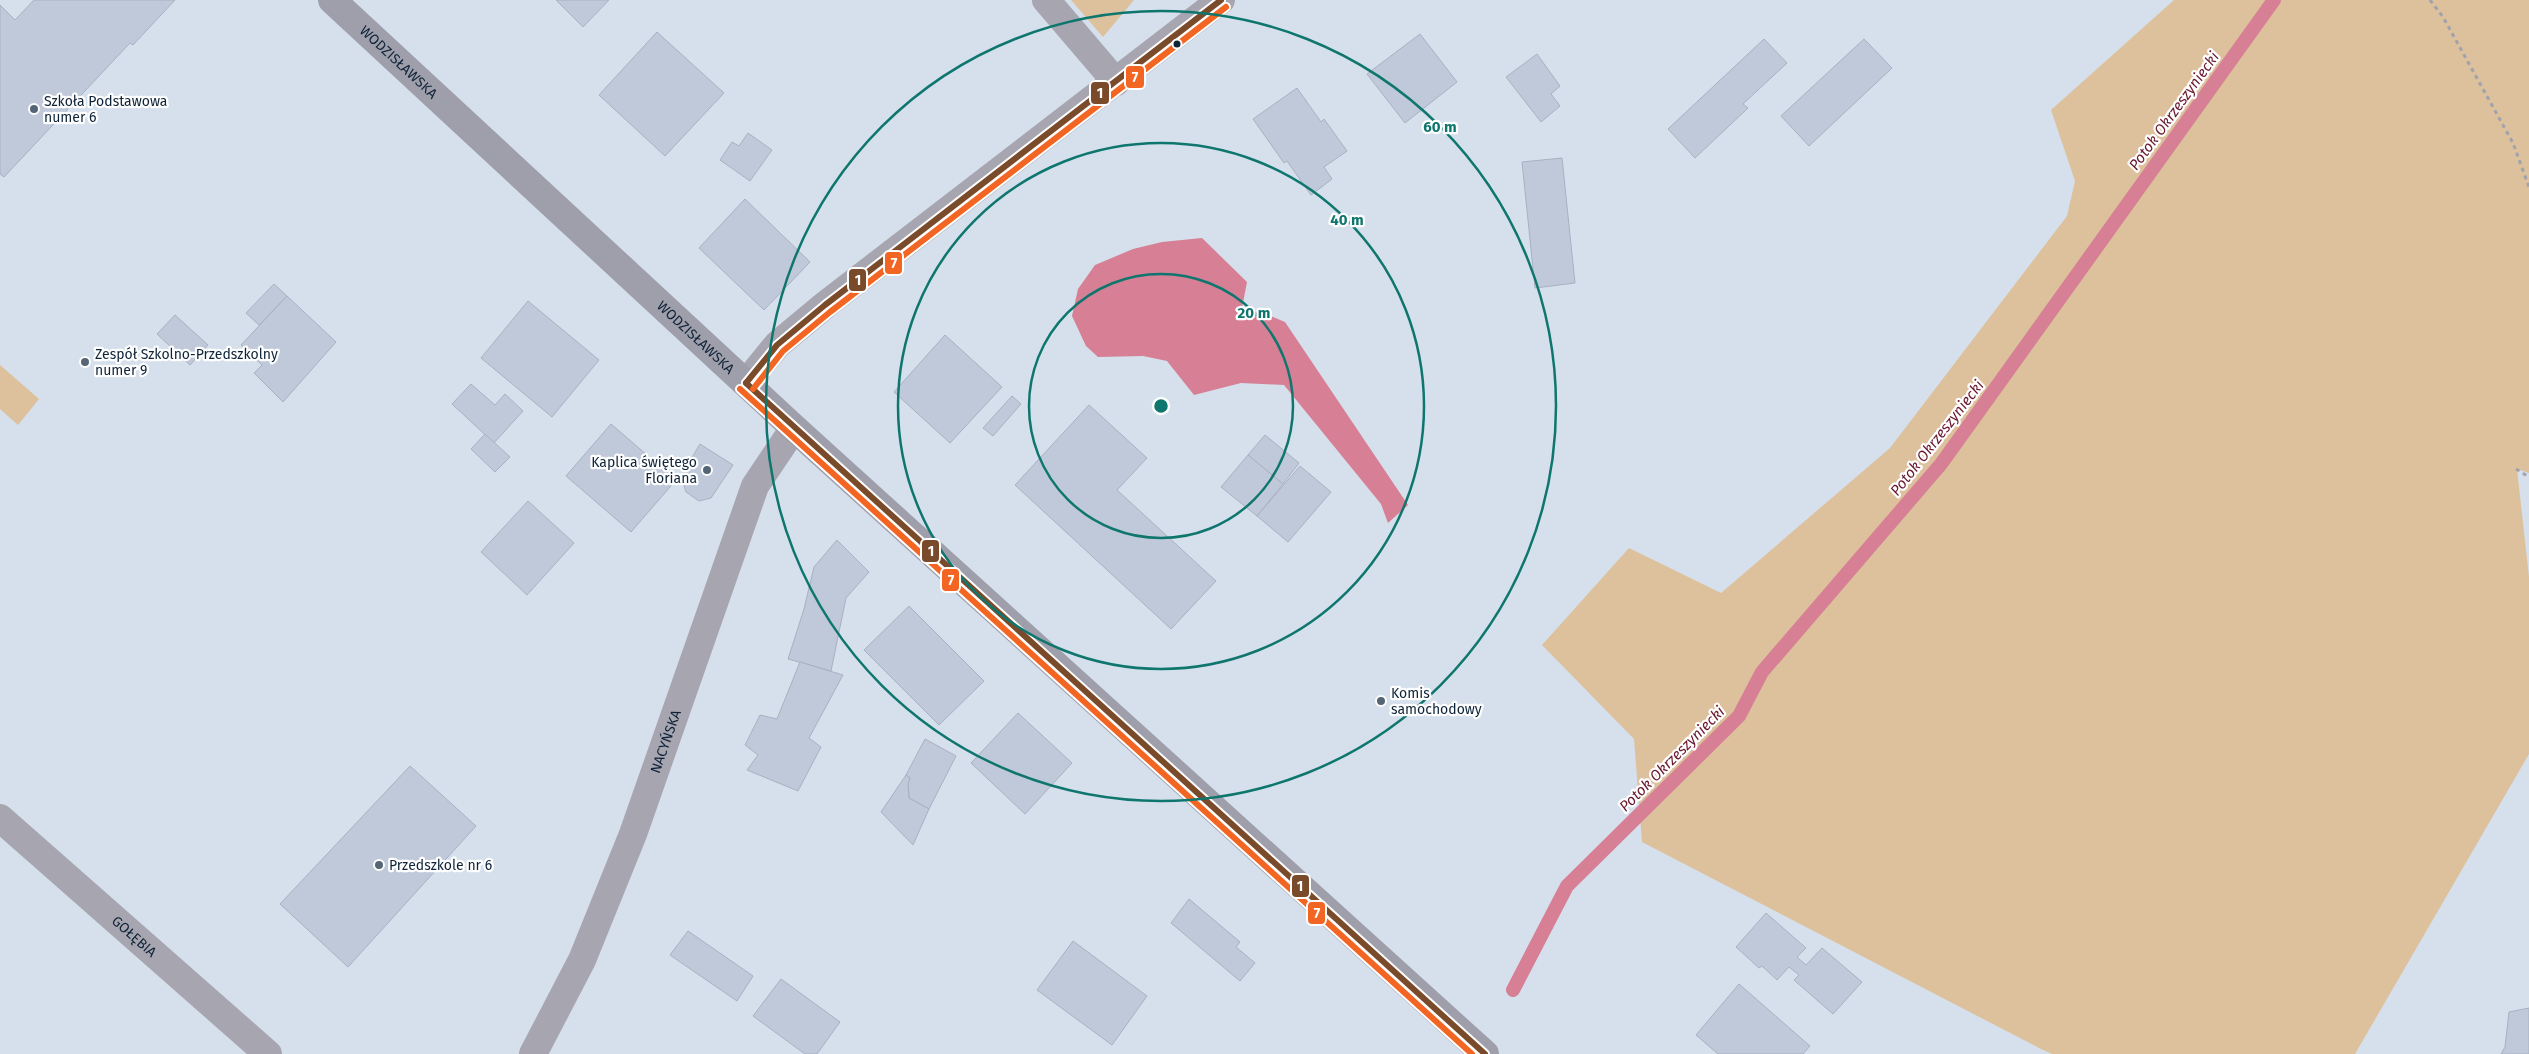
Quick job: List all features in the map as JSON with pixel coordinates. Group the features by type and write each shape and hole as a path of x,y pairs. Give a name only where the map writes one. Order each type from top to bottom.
{"main road":[{"name":"WODZISŁAWSKA","path":"332,0 794,428 1485,1054"}],"street":[{"path":"1046,0 1116,82"},
{"path":"746,383 777,345 825,305 1221,0"},
{"name":"NACYŃSKA","path":"533,1054 582,960 632,834 755,486 794,428"},
{"name":"GOŁĘBIA","path":"0,818 268,1054"}],"path":[{"path":"2430,0 2443,17 2513,143 2529,187"},
{"path":"2516,469 2529,477"}],"shaded area":[{"path":"1071,0 1134,0 1103,37"},
{"path":"2174,0 2529,0 2529,473 2517,469 2529,577 2529,754 2355,1054 2052,1054 2041,1049 1642,842 1634,739 1542,645 1629,548 1721,593 1890,448 2067,216 2075,181 2051,110"},
{"path":"1202,238 1247,282 1242,308 1285,322 1408,505 1388,523 1381,504 1284,385 1241,383 1194,395 1167,361 1143,356 1098,357 1086,346 1072,316 1078,289 1095,265 1133,249 1162,242"},
{"path":"0,365 39,399 18,425 0,409"}],"building":[{"name":"Szkoła Podstawowa numer 6","path":"34,0 175,0 133,45 130,43 4,177 0,174 0,5 15,20"},
{"path":"556,0 609,0 583,27"},
{"path":"657,32 724,93 665,156 599,95"},
{"path":"1420,34 1457,82 1405,123 1367,74"},
{"path":"1764,39 1787,63 1743,104 1748,108 1695,158 1668,129"},
{"path":"1864,39 1892,68 1809,146 1781,116"},
{"path":"1537,54 1560,86 1551,94 1560,106 1541,122 1506,77"},
{"path":"1297,88 1321,122 1324,119 1347,151 1324,167 1332,179 1311,195 1287,161 1284,163 1253,119"},
{"path":"748,133 772,150 750,181 720,160 732,142 739,146"},
{"path":"1562,158 1575,283 1535,288 1522,162"},
{"path":"745,199 810,262 764,310 699,248"},
{"path":"274,284 287,296 259,325 246,313"},
{"path":"287,296 336,342 283,402 254,373 262,365 241,345"},
{"path":"528,301 599,360 552,417 481,358"},
{"path":"175,315 208,345 190,365 157,334"},
{"path":"945,335 1002,387 950,443 894,392"},
{"path":"471,384 495,405 505,394 523,411 494,443 452,404"},
{"path":"1012,396 1021,404 993,436 983,428"},
{"path":"1089,405 1147,458 1117,490 1216,581 1171,629 1015,485"},
{"path":"611,424 676,480 631,532 566,476"},
{"path":"485,434 510,457 495,472 471,449"},
{"path":"1265,435 1299,463 1283,484 1248,455"},
{"name":"Kaplica świętego Floriana","path":"700,444 733,465 711,498 699,501 686,492 681,476"},
{"path":"1248,455 1283,484 1257,516 1221,487"},
{"path":"1300,466 1331,492 1288,542 1257,516"},
{"path":"528,501 574,543 527,595 481,552"},
{"path":"837,540 869,572 846,598 831,671 788,659 804,609 814,567"},
{"path":"909,606 984,681 939,725 864,650"},
{"path":"800,662 843,675 809,738 821,747 798,791 747,770 758,755 745,745 760,715 777,719"},
{"path":"1018,713 1072,763 1025,814 971,763"},
{"path":"925,739 956,756 929,809 909,798 908,784 910,778 906,775"},
{"name":"Przedszkole nr 6","path":"410,766 476,826 348,967 280,904"},
{"path":"906,775 910,778 908,784 909,798 929,809 913,845 881,812"},
{"path":"1189,899 1240,942 1236,947 1255,963 1240,981 1171,923"},
{"path":"1766,913 1806,948 1797,957 1806,965 1822,948 1862,982 1833,1014 1794,980 1799,975 1789,967 1777,980 1762,966 1759,968 1736,947"},
{"path":"688,931 753,976 737,1001 670,955"},
{"path":"1073,941 1147,996 1112,1045 1037,990"},
{"path":"781,979 840,1022 817,1054 805,1054 753,1016"},
{"path":"1739,984 1810,1046 1803,1054 1718,1054 1696,1035"},
{"path":"2529,1008 2529,1054 2501,1054 2505,1047 2509,1012"}],"waterway":[{"name":"Potok Okrzeszyniecki","path":"1513,990 1567,886 1739,716 1762,672 1941,464 2274,0"}],"transit line":[{"name":"1","path":"746,383 777,345 825,305 1221,0"},
{"name":"7","path":"753,389 783,351 830,312 1226,7"},
{"name":"1","path":"746,383 1485,1054"},
{"name":"7","path":"740,389 1472,1054"}],"place":[{"name":"Szkoła Podstawowa numer 6","path":"34,109"},
{"name":"Zespół Szkolno-Przedszkolny numer 9","path":"85,362"},
{"name":"Kaplica świętego Floriana","path":"707,470"},
{"name":"Komis samochodowy","path":"1381,701"},
{"name":"Przedszkole nr 6","path":"379,865"}]}
